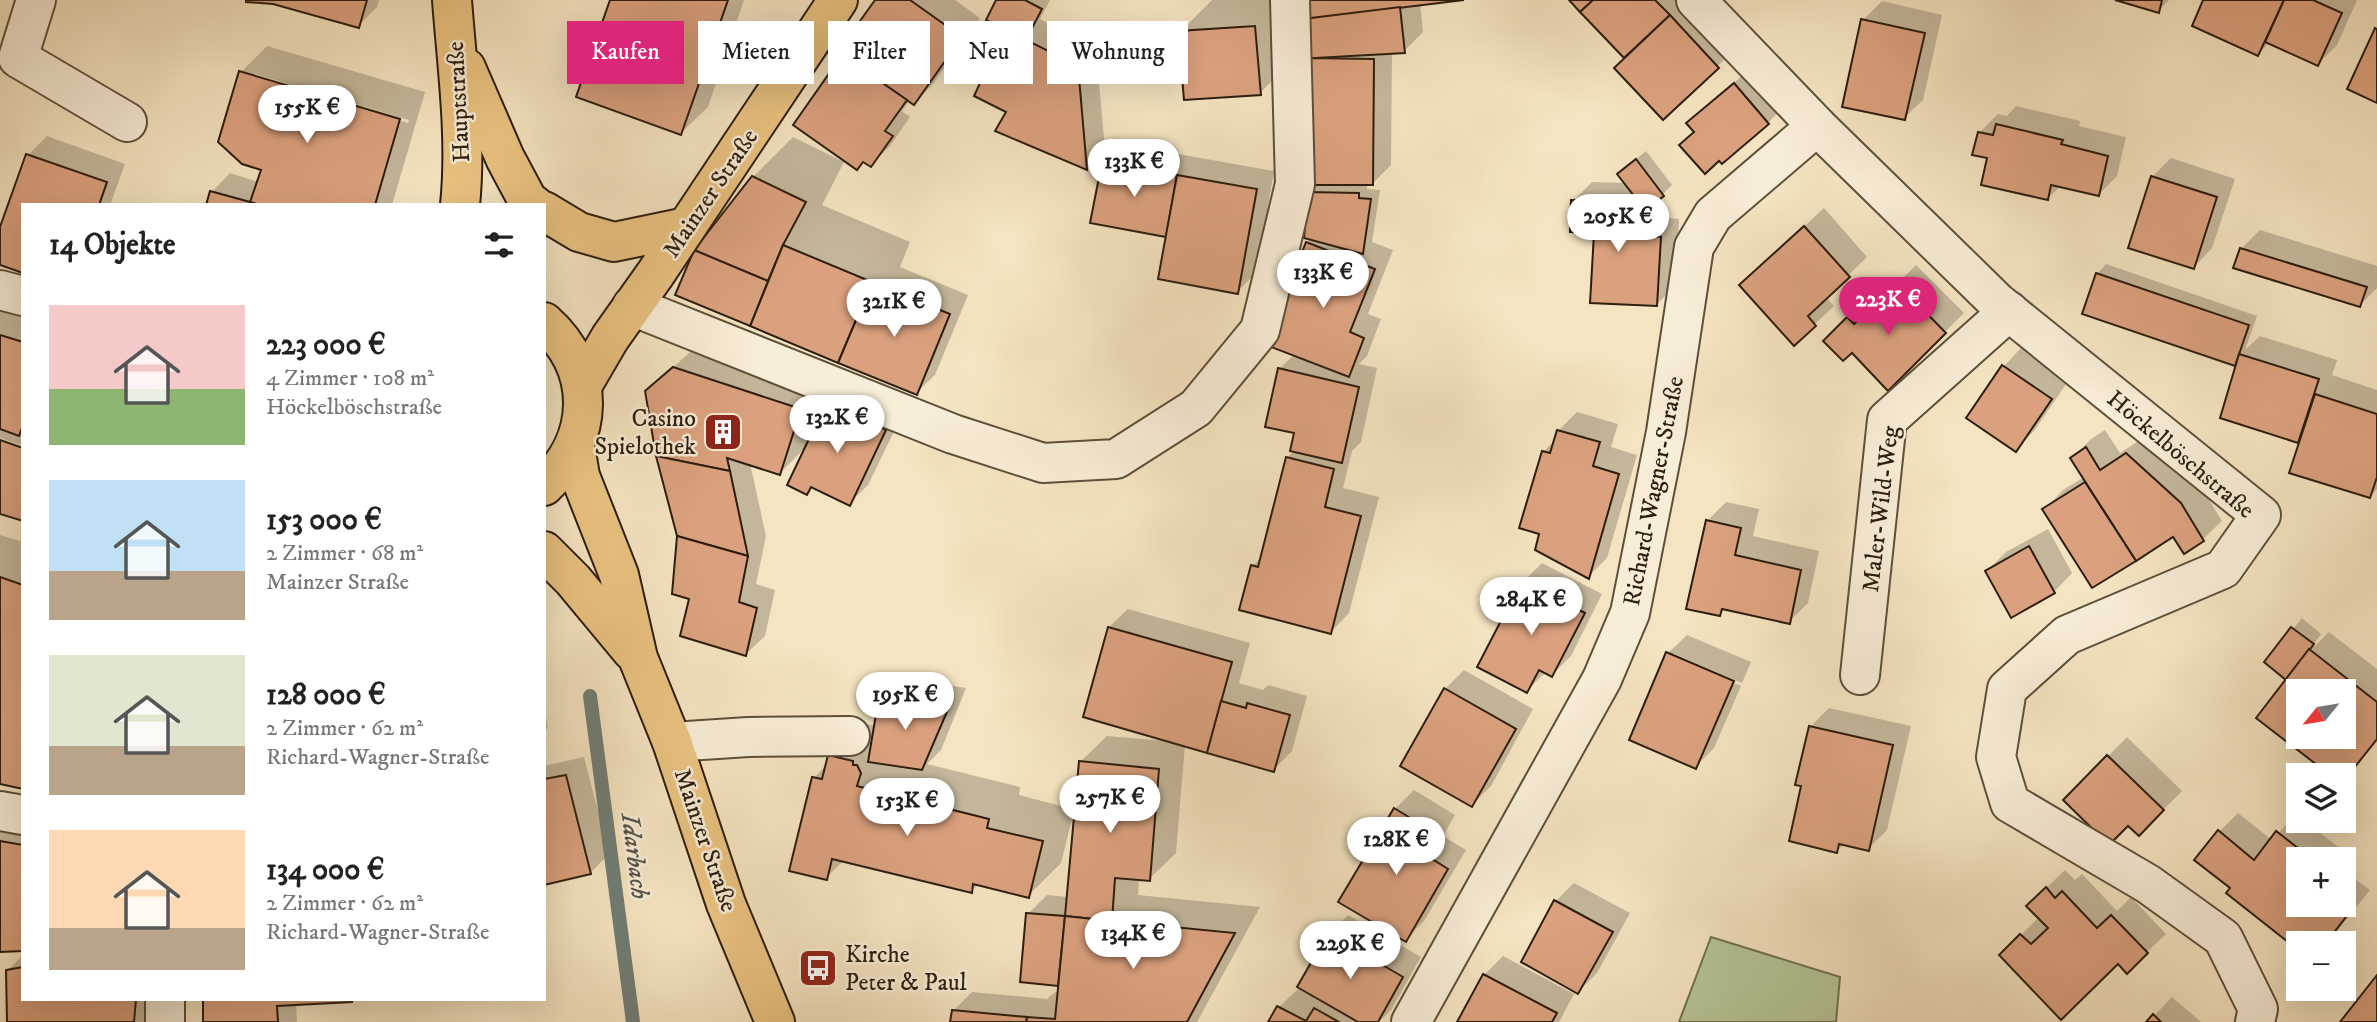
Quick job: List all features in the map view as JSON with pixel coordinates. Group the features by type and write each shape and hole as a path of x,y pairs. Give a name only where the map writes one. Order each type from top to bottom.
{"main road":[{"name":"Hauptstraße","path":"452,0 461,142 460,203"},
{"name":"Mainzer Straße","path":"582,386 632,306 838,0"},
{"path":"455,43 505,159 531,203"},
{"path":"546,212 579,232 614,242 686,227"},
{"path":"546,324 569,351 582,386 582,423 575,446 562,468 546,484"},
{"name":"Mainzer Straße","path":"575,446 580,476 588,500 619,575 638,658 672,742 726,904 775,1022"},
{"name":"Mainzer Straße","path":"546,553 573,580 638,658"}],"street":[{"path":"36,0 18,58 127,122"},
{"path":"632,306 953,434 1043,463 1116,459 1196,408 1260,330 1295,184 1290,0"},
{"name":"Höckelböschstraße","path":"1696,0 1817,126 2009,312 2261,515 2223,569 2067,635 2007,689 1996,757 2010,803 2148,884 2223,938 2258,1009 2255,1022"},
{"name":"Richard-Wagner-Straße","path":"1411,1022 1602,679 1630,614 1666,432 1694,247 1713,215 1817,126"},
{"path":"0,290 21,295"},
{"name":"Maler-Wild-Weg","path":"1860,675 1887,419 2009,312"},
{"path":"672,742 748,737 850,736"},
{"path":"0,811 21,815"},
{"path":"165,1001 165,1022"}],"green space":[{"path":"1711,937 1840,977 1836,1022 1679,1022"}],"building":[{"path":"246,0 367,0 359,28 273,4"},
{"path":"610,0 728,0 721,21 698,21 699,84 681,135 576,97 581,84 684,84 684,21 603,21"},
{"path":"875,0 910,0 944,24 944,62 930,82 930,21 860,21"},
{"path":"996,0 1025,0 1042,9 1033,26 1033,21 986,20"},
{"path":"1306,0 1464,0 1308,19"},
{"path":"1569,0 1593,0 1580,12"},
{"path":"1593,0 1655,0 1670,15 1624,58 1580,12"},
{"path":"2115,0 2162,0 2159,13"},
{"path":"2203,0 2284,0 2258,56 2192,26"},
{"path":"2284,0 2313,0 2342,13 2318,66 2265,42"},
{"path":"1400,7 1405,53 1297,59 1295,20"},
{"path":"1670,15 1719,68 1663,120 1614,68"},
{"path":"1861,19 1925,33 1905,120 1842,107"},
{"path":"1255,26 1261,95 1184,100 1183,84 1188,84 1188,30"},
{"path":"2375,28 2377,29 2377,103 2347,89"},
{"path":"1033,43 1047,50 1047,84 1080,84 1087,170 995,131 1006,112 974,96 980,84 1033,84"},
{"path":"1308,58 1374,59 1373,185 1307,185"},
{"path":"239,71 400,119 376,203 250,202 261,170 242,164 218,142"},
{"path":"828,75 828,84 884,84 907,100 885,131 893,136 871,167 863,162 857,170 793,125"},
{"path":"1734,83 1769,124 1722,164 1719,161 1705,174 1679,145 1694,132 1686,123"},
{"path":"884,84 929,84 914,105"},
{"path":"1996,124 2063,140 2061,144 2108,156 2099,196 2051,185 2048,200 1981,185 1987,158 1972,155 1978,132 1993,135"},
{"path":"26,154 107,182 100,203 21,203 21,272 0,265 0,227"},
{"path":"1636,159 1664,196 1645,210 1617,174"},
{"path":"1102,162 1177,175 1166,237 1090,223"},
{"path":"1177,175 1257,189 1238,294 1158,279"},
{"path":"752,176 806,202 768,281 694,250"},
{"path":"2151,176 2217,197 2194,269 2128,248"},
{"path":"210,191 253,203 207,203"},
{"path":"1308,192 1359,193 1359,198 1371,199 1363,254 1304,238"},
{"path":"1571,200 1627,202 1626,214 1639,215 1638,235 1661,237 1657,306 1590,303 1594,233 1570,232"},
{"path":"1804,226 1850,277 1808,316 1816,326 1794,346 1739,285"},
{"path":"1306,242 1375,269 1350,332 1364,338 1349,377 1266,345"},
{"path":"783,245 872,282 838,363 750,326"},
{"path":"2240,248 2367,287 2360,307 2233,268"},
{"path":"694,250 768,281 750,326 675,295"},
{"path":"2096,273 2249,325 2235,366 2082,314"},
{"path":"872,282 950,314 917,395 838,363"},
{"path":"1896,282 1946,333 1888,391 1852,353 1843,361 1823,341 1847,317 1854,324"},
{"path":"0,335 21,341 21,430 19,436 0,429"},
{"path":"2239,354 2319,379 2298,443 2220,418"},
{"path":"2002,365 2052,399 2016,452 1966,418"},
{"name":"Casino Spielothek","path":"673,367 801,409 780,475 727,458 730,471 656,456 645,391"},
{"path":"1278,368 1359,387 1342,463 1290,451 1294,433 1265,427"},
{"path":"2315,394 2377,414 2377,477 2370,498 2289,473"},
{"path":"827,401 886,430 850,506 811,487 807,495 787,485"},
{"path":"1557,430 1600,442 1593,466 1619,474 1589,579 1535,550 1539,534 1519,528 1542,451 1550,453"},
{"path":"0,440 21,447 21,520 0,514"},
{"path":"2086,447 2100,470 2126,453 2181,503 2204,541 2184,554 2173,537 2136,561 2070,458"},
{"path":"656,456 730,471 748,556 677,536"},
{"path":"1286,457 1334,469 1325,507 1361,516 1331,634 1239,610 1251,565 1258,567"},
{"path":"2085,482 2136,561 2092,588 2042,509"},
{"path":"1706,520 1741,528 1735,555 1801,570 1790,624 1722,609 1720,616 1686,609"},
{"path":"677,536 748,556 739,602 757,608 746,656 680,636 689,599 672,594"},
{"path":"2029,546 2055,593 2011,618 1985,571"},
{"path":"0,577 21,584 21,789 0,784"},
{"path":"1522,580 1585,613 1552,677 1539,670 1527,693 1477,667"},
{"path":"1108,627 1232,662 1207,753 1083,717"},
{"path":"2291,627 2314,644 2286,680 2264,662"},
{"path":"2309,649 2347,679 2286,679 2286,741 2256,718"},
{"path":"1666,652 1734,681 1696,769 1629,740"},
{"path":"2356,686 2377,702 2377,739 2356,766 2356,763 2314,763 2296,749 2356,749"},
{"path":"1444,688 1516,729 1472,807 1400,766"},
{"path":"879,696 949,707 922,770 868,762"},
{"path":"1221,701 1246,708 1247,703 1290,715 1274,772 1207,753"},
{"path":"1809,726 1893,745 1869,851 1839,844 1837,853 1789,841 1801,786 1795,785"},
{"path":"828,755 853,761 853,765 857,765 861,773 857,786 989,819 987,828 1043,841 1029,898 973,884 972,893 832,859 827,880 789,871 812,777 822,779"},
{"path":"2107,755 2164,810 2139,836 2128,826 2109,845 2063,800"},
{"path":"1079,761 1159,769 1150,881 1115,878 1112,921 1065,916"},
{"path":"566,775 591,874 546,885 546,779"},
{"path":"1394,808 1438,835 1426,855 1448,869 1406,942 1338,902"},
{"path":"2218,830 2254,860 2276,831 2297,847 2286,847 2286,917 2346,917 2335,931 2286,931 2286,940 2226,893 2230,888 2194,860"},
{"path":"0,841 21,845 21,951 0,952"},
{"path":"2046,887 2055,898 2062,891 2097,928 2111,915 2148,953 2127,974 2118,964 2061,1020 1999,955 2020,934 2031,944 2048,928 2026,906"},
{"path":"1554,900 1613,932 1578,994 1521,962"},
{"path":"1026,913 1065,916 1058,986 1020,982"},
{"path":"1065,916 1235,933 1187,1022 1026,1022 1027,1017 1055,1019"},
{"path":"1328,933 1403,977 1378,1022 1358,1022 1297,987"},
{"path":"21,967 21,1001 136,1001 134,1022 7,1022 6,970"},
{"path":"1483,974 1557,1013 1552,1022 1457,1022"},
{"path":"2377,975 2377,1022 2340,1022"},
{"path":"203,1001 352,1001 277,1006 278,1022 203,1022"},
{"path":"1277,1006 1306,1021 1314,1008 1339,1022 1268,1022"},
{"path":"952,1010 1027,1017 1026,1022 950,1022"},
{"path":"2153,1014 2161,1022 2146,1022"}],"waterway":[{"name":"Idarbach","path":"590,696 633,1022"}],"place":[{"name":"Casino Spielothek","path":"723,432"},
{"name":"Kirche Peter & Paul","path":"818,968"}]}
